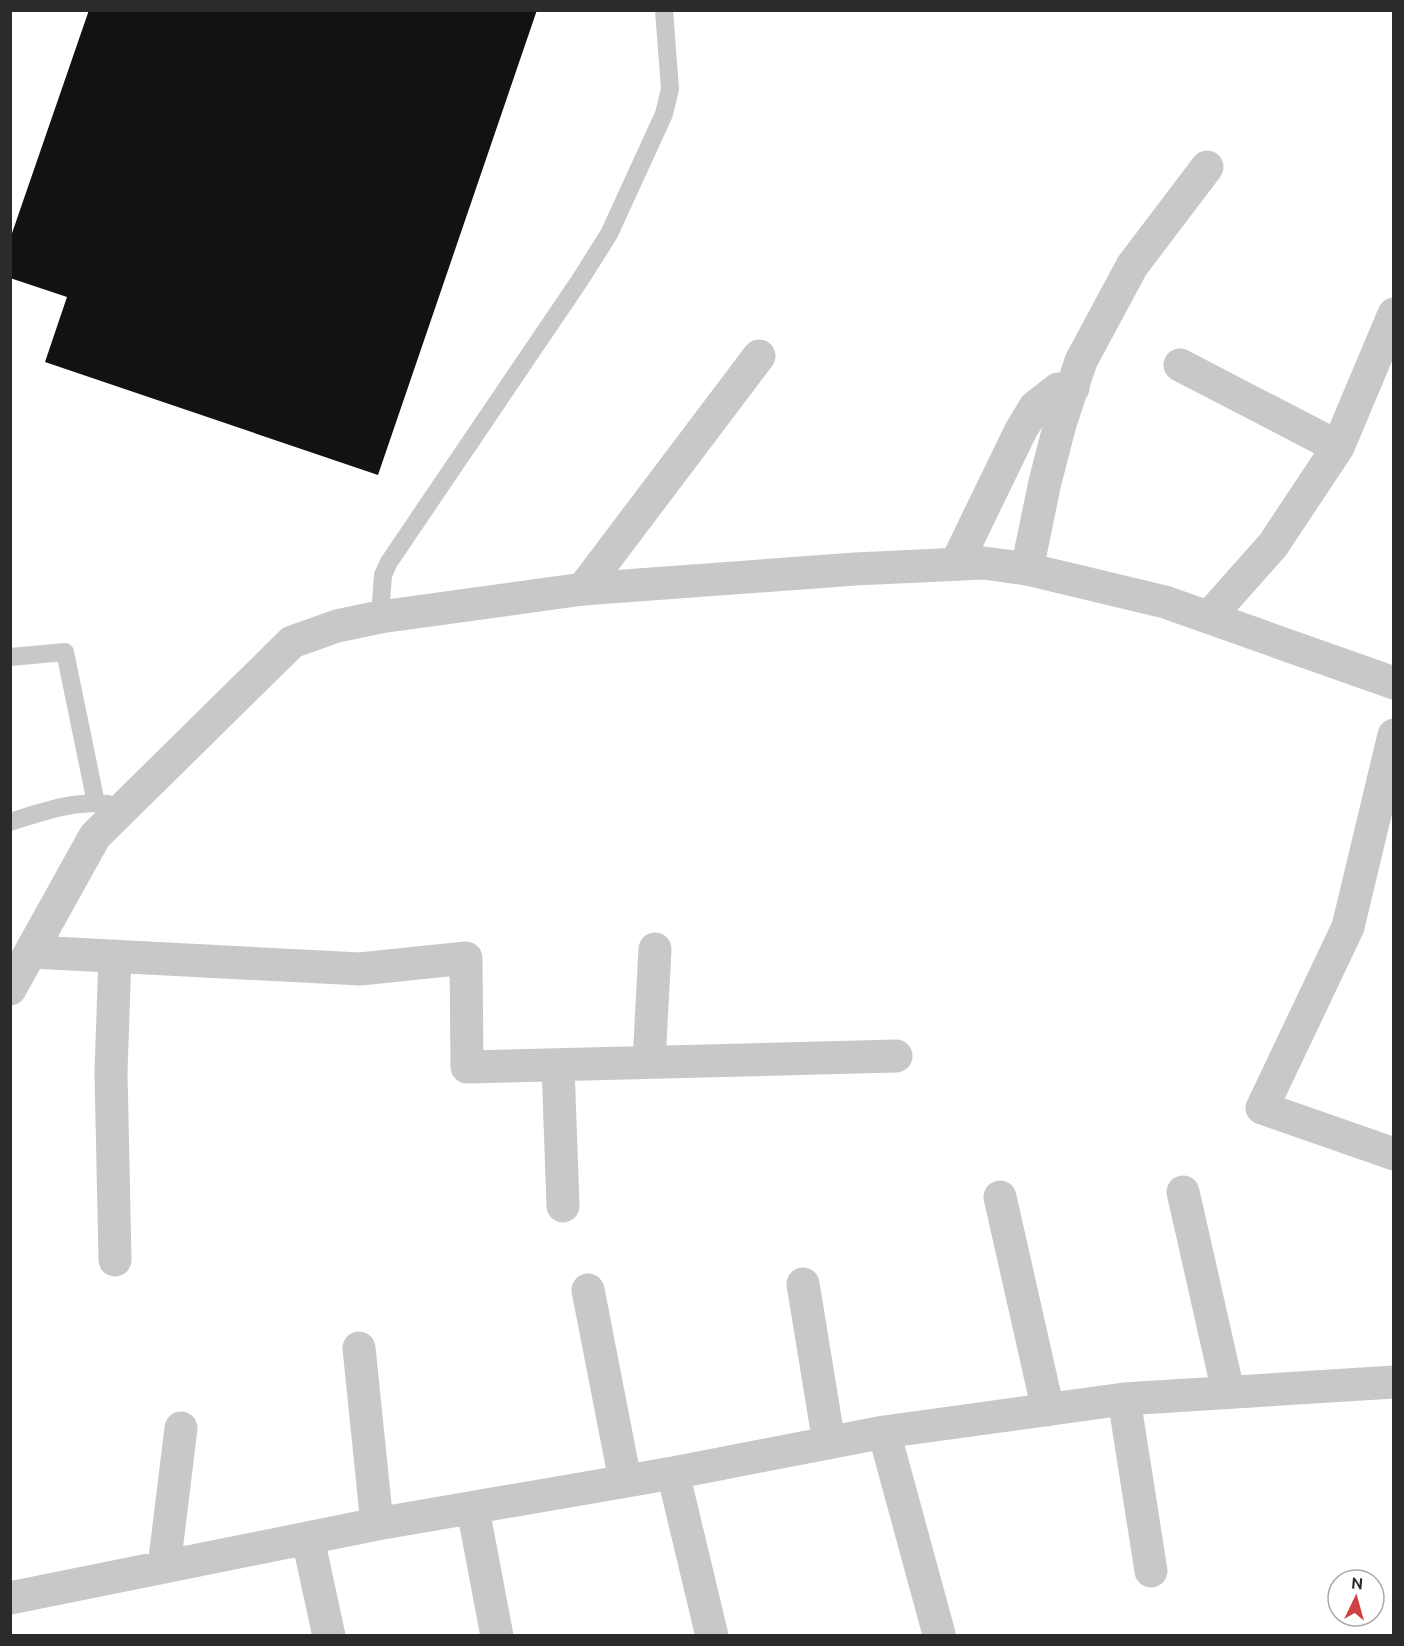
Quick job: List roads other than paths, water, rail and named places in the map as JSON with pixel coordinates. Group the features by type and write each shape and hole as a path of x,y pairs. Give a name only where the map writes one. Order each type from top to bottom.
{"street":[{"path":"1027,569 1060,424 1081,361 1132,266 1207,167"},
{"path":"1209,617 1273,544 1338,447 1394,314"},
{"path":"583,589 759,356"},
{"path":"1180,365 1338,447"},
{"path":"956,564 1021,430 1035,407 1058,389 1073,388"},
{"path":"10,989 110,805 292,642 337,626 380,616 583,589 843,570 984,563 1027,569 1165,602 1394,682"},
{"path":"1394,735 1348,927 1262,1108 1394,1154"},
{"path":"649,1062 655,949"},
{"path":"32,952 360,969 466,958 466,1067 896,1056"},
{"path":"115,956 111,1072 115,1260"},
{"path":"558,1065 563,1206"},
{"path":"1183,1192 1228,1392"},
{"path":"999,1197 1048,1410"},
{"path":"803,1284 829,1443"},
{"path":"588,1290 625,1480"},
{"path":"358,1348 377,1524"},
{"path":"10,1598 377,1524 673,1473 884,1432 1124,1399 1394,1382"},
{"path":"1124,1399 1151,1571"},
{"path":"164,1567 181,1428"},
{"path":"884,1432 939,1634"},
{"path":"673,1473 712,1635"},
{"path":"473,1509 497,1635"},
{"path":"308,1539 329,1635"}],"lane":[{"path":"380,616 383,575 389,562 580,280 609,234 641,166 664,114 670,89 664,10"},
{"path":"10,657 65,652 110,805 64,806 10,822"}]}
